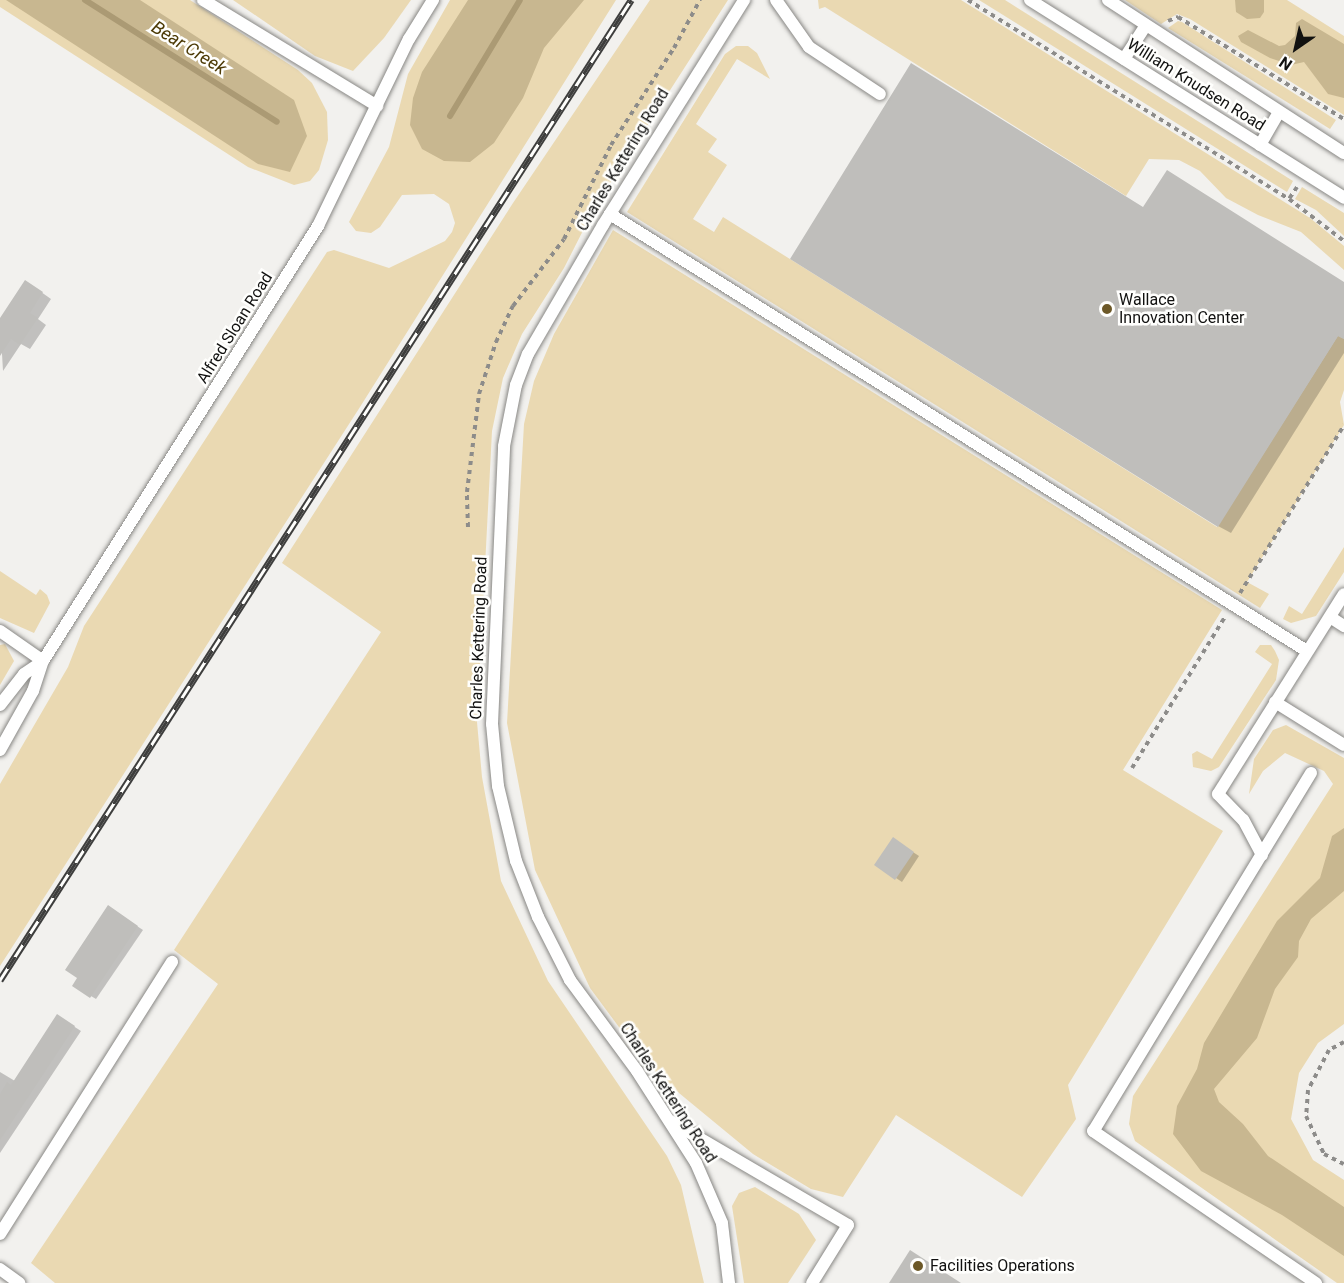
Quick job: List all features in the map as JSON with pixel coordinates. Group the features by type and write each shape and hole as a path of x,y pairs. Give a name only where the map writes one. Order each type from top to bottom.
{"lane":[{"path":"203,0 377,106"},
{"name":"Alfred Sloan Road","path":"0,750 29,701 43,661 318,226 409,39 433,0"},
{"name":"Charles Kettering Road","path":"729,1283 722,1223 696,1163 637,1071 570,980 538,917 516,861 498,786 492,724 508,416 528,354 610,214 744,0"},
{"path":"776,0 809,47 880,94"},
{"name":"William Knudsen Road","path":"1030,0 1344,198"},
{"name":"William Knudsen Road","path":"1108,0 1279,112 1342,150"},
{"path":"1124,59 1146,25"},
{"path":"1260,145 1279,112"},
{"path":"610,214 1307,651"},
{"path":"1262,855 1243,820 1218,794 1344,594"},
{"path":"1330,617 1344,626"},
{"path":"0,631 43,661"},
{"name":"Alfred Sloan Road","path":"0,705 24,674 43,661"},
{"path":"1275,702 1344,745"},
{"path":"1311,773 1093,1131 1316,1283"},
{"path":"0,1234 172,962"},
{"path":"666,1119 848,1225 812,1283"},
{"path":"0,1269 19,1283"}],"path":[{"path":"468,527 467,492 479,394 496,342 513,306 564,239 611,145 674,48 700,0"},
{"path":"968,0 1289,200 1344,241"},
{"path":"1158,33 1178,17 1342,119 1337,125"},
{"path":"1289,200 1297,187"},
{"path":"1344,1042 1329,1050 1308,1090 1306,1116 1324,1154 1344,1164"}],"shaded area":[{"path":"0,0 190,0 298,70 312,83 327,112 328,140 319,170 310,181 294,185 248,167 0,7"},
{"path":"6,0 140,0 294,100 307,136 290,172 258,164"},
{"path":"233,0 411,0 384,38 353,71 315,56"},
{"path":"450,0 616,0 360,407 0,966 0,784 68,667 84,626 327,252 334,250 389,268 445,241 452,232 455,223 449,204 434,194 402,195 380,227 371,233 356,231 349,222 389,147 408,74"},
{"path":"468,0 584,0 544,48 523,98 494,143 470,162 444,161 422,149 410,125 413,98 422,72"},
{"path":"650,0 728,0 595,207 564,268 522,334 503,378 492,431 477,722 482,777 501,881 548,981 667,1156 681,1185 704,1283 55,1283 31,1263 218,984 174,950 381,632 282,563 513,203"},
{"path":"818,0 961,0 1310,218 1344,246 1344,270 1301,232 1258,215 1226,198 1200,171 1179,160 1149,159 1126,196 825,7 819,9"},
{"path":"979,0 1005,0 1293,181 1287,192"},
{"path":"1125,0 1287,0 1344,36 1344,115 1190,19 1177,14 1161,24"},
{"path":"1235,0 1264,0 1264,12 1260,18 1247,19 1236,12"},
{"path":"1302,19 1344,44 1344,98 1328,94 1304,62 1291,65 1270,58 1241,42 1238,36 1248,30 1279,46 1285,45 1295,36 1296,23"},
{"path":"1178,21 1336,120 1330,129 1168,28"},
{"path":"736,46 748,46 757,53 770,79 737,59 696,124 717,139 708,152 727,165 693,219 714,232 723,217 1217,527 1338,336 1344,339 1344,390 1340,402 1344,425 1247,582 1269,594 1260,608 627,212 725,54"},
{"path":"1302,187 1344,213 1344,236 1316,210 1295,199"},
{"path":"613,230 1222,610 1123,770 1223,831 1068,1085 1076,1119 1022,1197 896,1115 843,1197 811,1189 753,1154 662,1079 630,1042 590,988 535,870 507,723 524,424 534,381 554,334"},
{"path":"1344,547 1344,572 1316,616 1291,623 1283,619 1289,606 1302,614"},
{"path":"0,571 36,595 40,589 47,595 50,603 34,633 0,618"},
{"path":"5,644 14,661 0,685 0,645"},
{"path":"1260,645 1271,645 1275,651 1279,660 1276,680 1219,767 1211,771 1193,767 1192,754 1197,751 1212,759 1272,664 1255,652"},
{"path":"1286,725 1344,758 1344,1024 1318,1043 1299,1073 1291,1119 1313,1160 1344,1180 1344,1283 1337,1283 1135,1141 1129,1124 1133,1096 1333,784 1324,771 1285,753 1263,771 1249,794 1254,759 1273,730"},
{"path":"1344,828 1344,891 1311,919 1299,941 1298,957 1275,989 1257,1038 1214,1089 1219,1102 1243,1124 1268,1156 1344,1207 1344,1256 1282,1215 1201,1171 1173,1134 1177,1106 1197,1069 1204,1043 1277,921 1320,878 1332,836"},
{"path":"755,1187 799,1214 816,1240 788,1283 744,1283 732,1206 739,1193"}],"building":[{"name":"Wallace Innovation Center","path":"911,63 1143,207 1167,170 1344,282 1344,339 1338,336 1218,527 790,259"},
{"path":"25,280 43,292 30,313 38,318 20,345 11,339 0,356 0,318"},
{"path":"893,837 914,852 895,880 874,865"},
{"path":"108,905 138,926 90,998 72,986 77,978 65,970"},
{"path":"57,1014 75,1026 0,1140 0,1094 7,1082 11,1085"},
{"name":"Facilities Operations","path":"910,1250 961,1283 889,1283"}],"waterway":[{"name":"Bear Creek","path":"85,0 277,122"},
{"name":"Bear Creek","path":"450,116 520,0"}],"railway":[{"path":"0,980 631,0"}],"place":[{"name":"Wallace Innovation Center","path":"1107,309"},
{"name":"Facilities Operations","path":"918,1266"}]}
